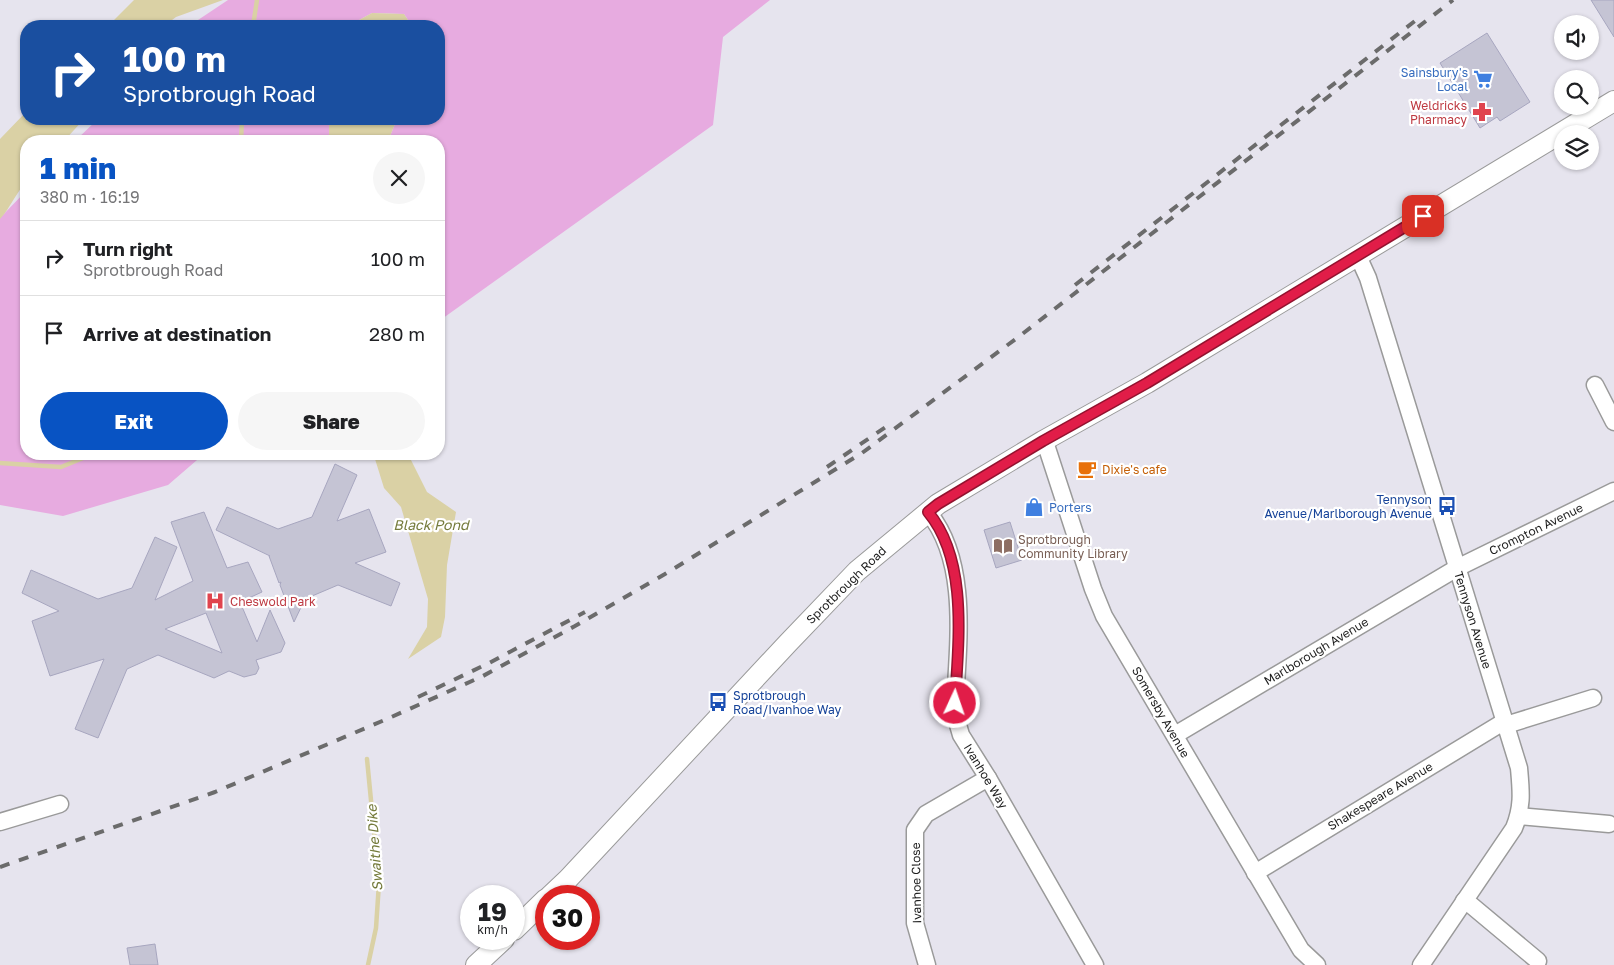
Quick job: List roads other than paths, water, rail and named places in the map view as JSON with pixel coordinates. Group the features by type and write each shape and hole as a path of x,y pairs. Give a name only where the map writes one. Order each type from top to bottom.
{"street":[{"name":"Sprotbrough Road","path":"562,885 857,571 938,504 1043,441 1147,383 1614,101"},
{"name":"Tennyson Avenue","path":"1358,256 1368,278 1519,768 1522,802 1514,828 1421,965"},
{"path":"1595,385 1614,422"},
{"name":"Somersby Avenue","path":"1043,441 1048,448 1093,589 1104,616 1301,950 1317,965"},
{"name":"Crompton Avenue","path":"1457,568 1614,491"},
{"name":"Ivanhoe Way","path":"928,512 943,536 948,549 959,605 955,703 956,718 961,735 988,778 1095,965"},
{"name":"Marlborough Avenue","path":"1174,735 1457,568"},
{"name":"Shakespeare Avenue","path":"1255,873 1506,723 1593,698"},
{"name":"Ivanhoe Close","path":"928,965 915,923 916,830 926,814 988,778"},
{"path":"0,822 60,804"},
{"path":"1519,816 1608,824"},
{"path":"1464,901 1538,961"},
{"path":"525,920 535,910"},
{"path":"476,965 492,950"}],"water":[{"path":"134,0 223,0 172,20 114,20"},
{"path":"372,13 404,14 408,20 359,20"},
{"path":"20,118 20,125 79,125 69,135 20,135 20,190 0,219 0,139"},
{"path":"329,125 395,125 390,135 329,135"},
{"name":"Black Pond","path":"375,460 411,460 427,492 456,512 447,565 445,617 441,637 408,659 427,627 428,599 401,507 384,488"}],"waterway":[{"path":"254,20 257,0"},
{"path":"241,135 242,125"},
{"path":"0,463 61,467 78,460"},
{"name":"Swaithe Dike","path":"367,759 379,883 376,928 368,965"}],"railway":[{"path":"0,867 215,792 387,719 483,676 665,574 862,453 1021,335 1453,0"},
{"path":"1075,285 1420,17"},
{"path":"827,467 893,422"},
{"path":"418,697 489,663 585,612"}],"place":[{"name":"Sainsbury's Local","path":"1483,79"},
{"name":"Weldricks Pharmacy","path":"1482,112"},
{"name":"Dixie's cafe","path":"1087,469"},
{"name":"Tennyson Avenue/Marlborough Avenue","path":"1447,506"},
{"name":"Porters","path":"1034,507"},
{"name":"Sprotbrough Community Library","path":"1003,546"},
{"name":"Cheswold Park","path":"215,601"},
{"name":"Sprotbrough Road/Ivanhoe Way","path":"718,702"}]}
